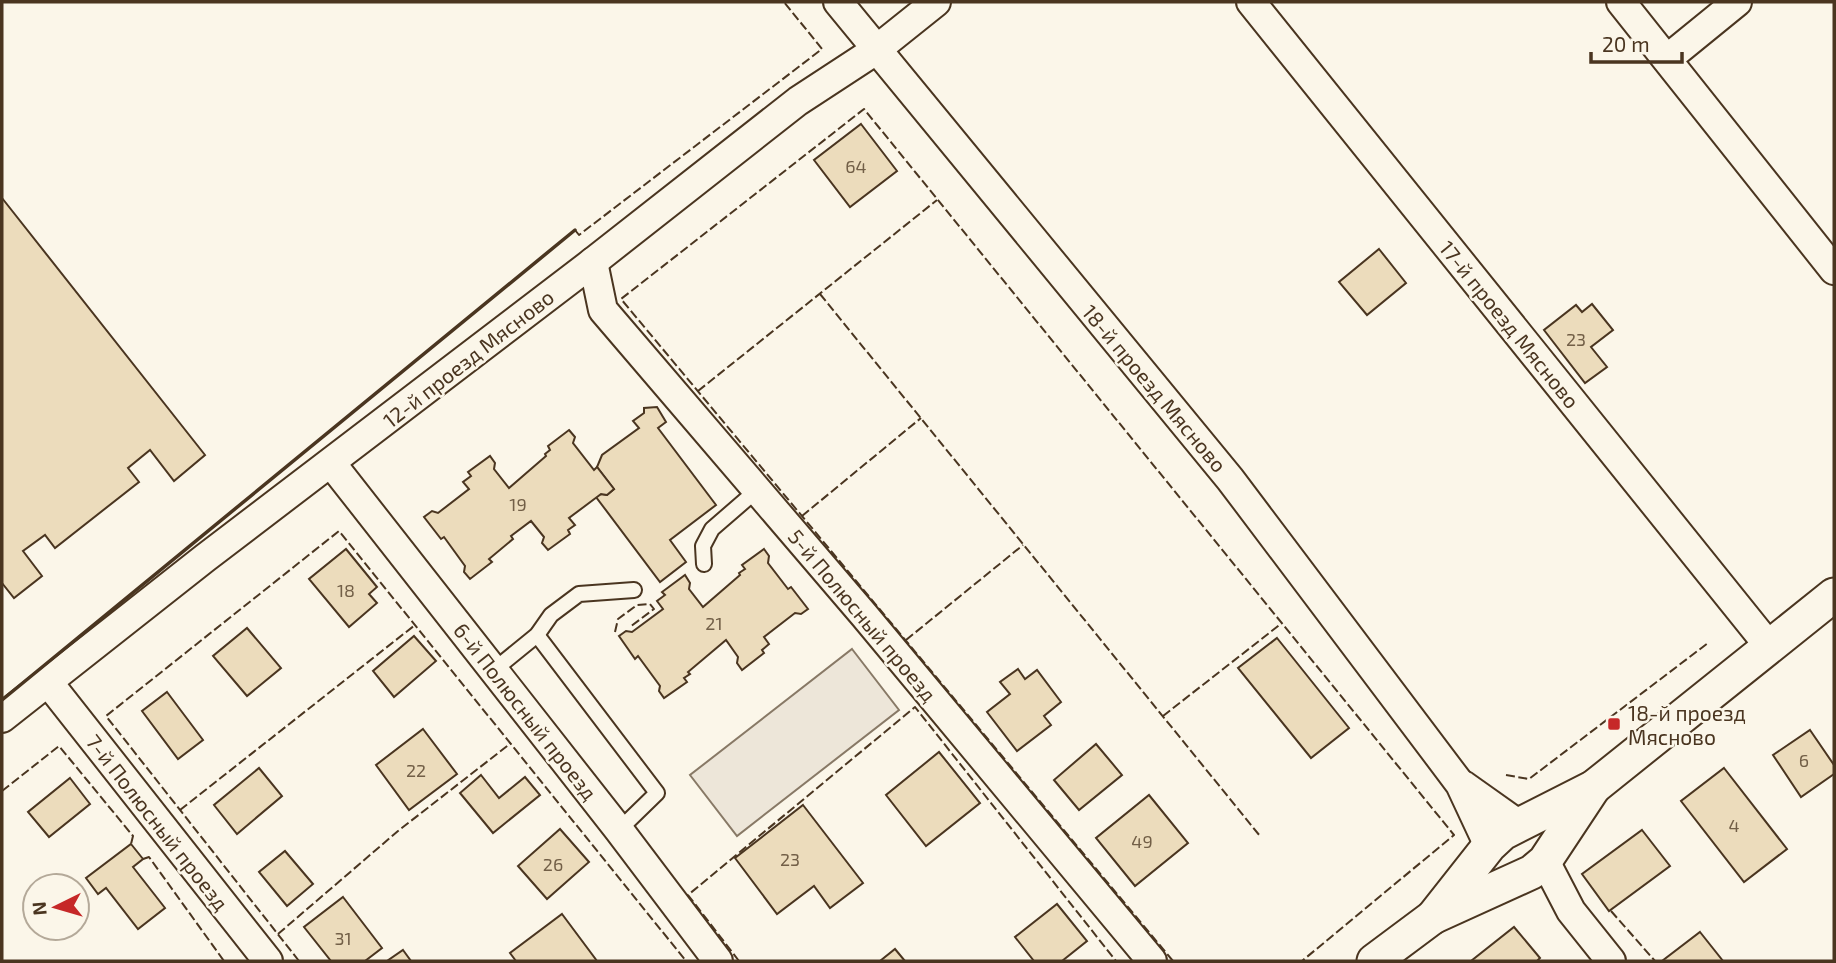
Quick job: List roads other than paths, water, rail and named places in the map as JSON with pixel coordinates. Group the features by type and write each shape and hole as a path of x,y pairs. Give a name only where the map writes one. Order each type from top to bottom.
{"street":[{"name":"18-й проезд Мясново","path":"838,2 1230,479 1460,784 1499,867 1516,881 1571,911"},
{"name":"12-й проезд Мясново","path":"2,718 205,558 593,262 797,101 876,50 936,2"},
{"name":"17-й проезд Мясново","path":"1251,2 1769,646"},
{"path":"1622,2 1834,270"},
{"path":"1667,59 1737,2"},
{"name":"5-й Полюсный проезд","path":"593,262 603,310 864,615 1152,961"},
{"name":"6-й Полюсный проезд","path":"331,463 619,830 718,961"},
{"path":"1433,917 1489,846 1518,824 1594,787 1834,595"},
{"name":"7-й Полюсный проезд","path":"48,682 268,961"},
{"name":"18-й проезд Мясново","path":"1460,784 1518,824"},
{"path":"1374,961 1433,917 1532,872 1545,861 1594,787"},
{"path":"1518,824 1534,840 1545,861"},
{"name":"18-й проезд Мясново","path":"1545,861 1571,911 1611,961"}],"lane":[{"path":"704,564 703,546 712,528 757,490"},
{"path":"494,670 537,635 551,615 579,594 634,590"},
{"path":"537,635 657,793 619,830"}],"place":[{"name":"18-й проезд Мясново","path":"1614,724"}]}
